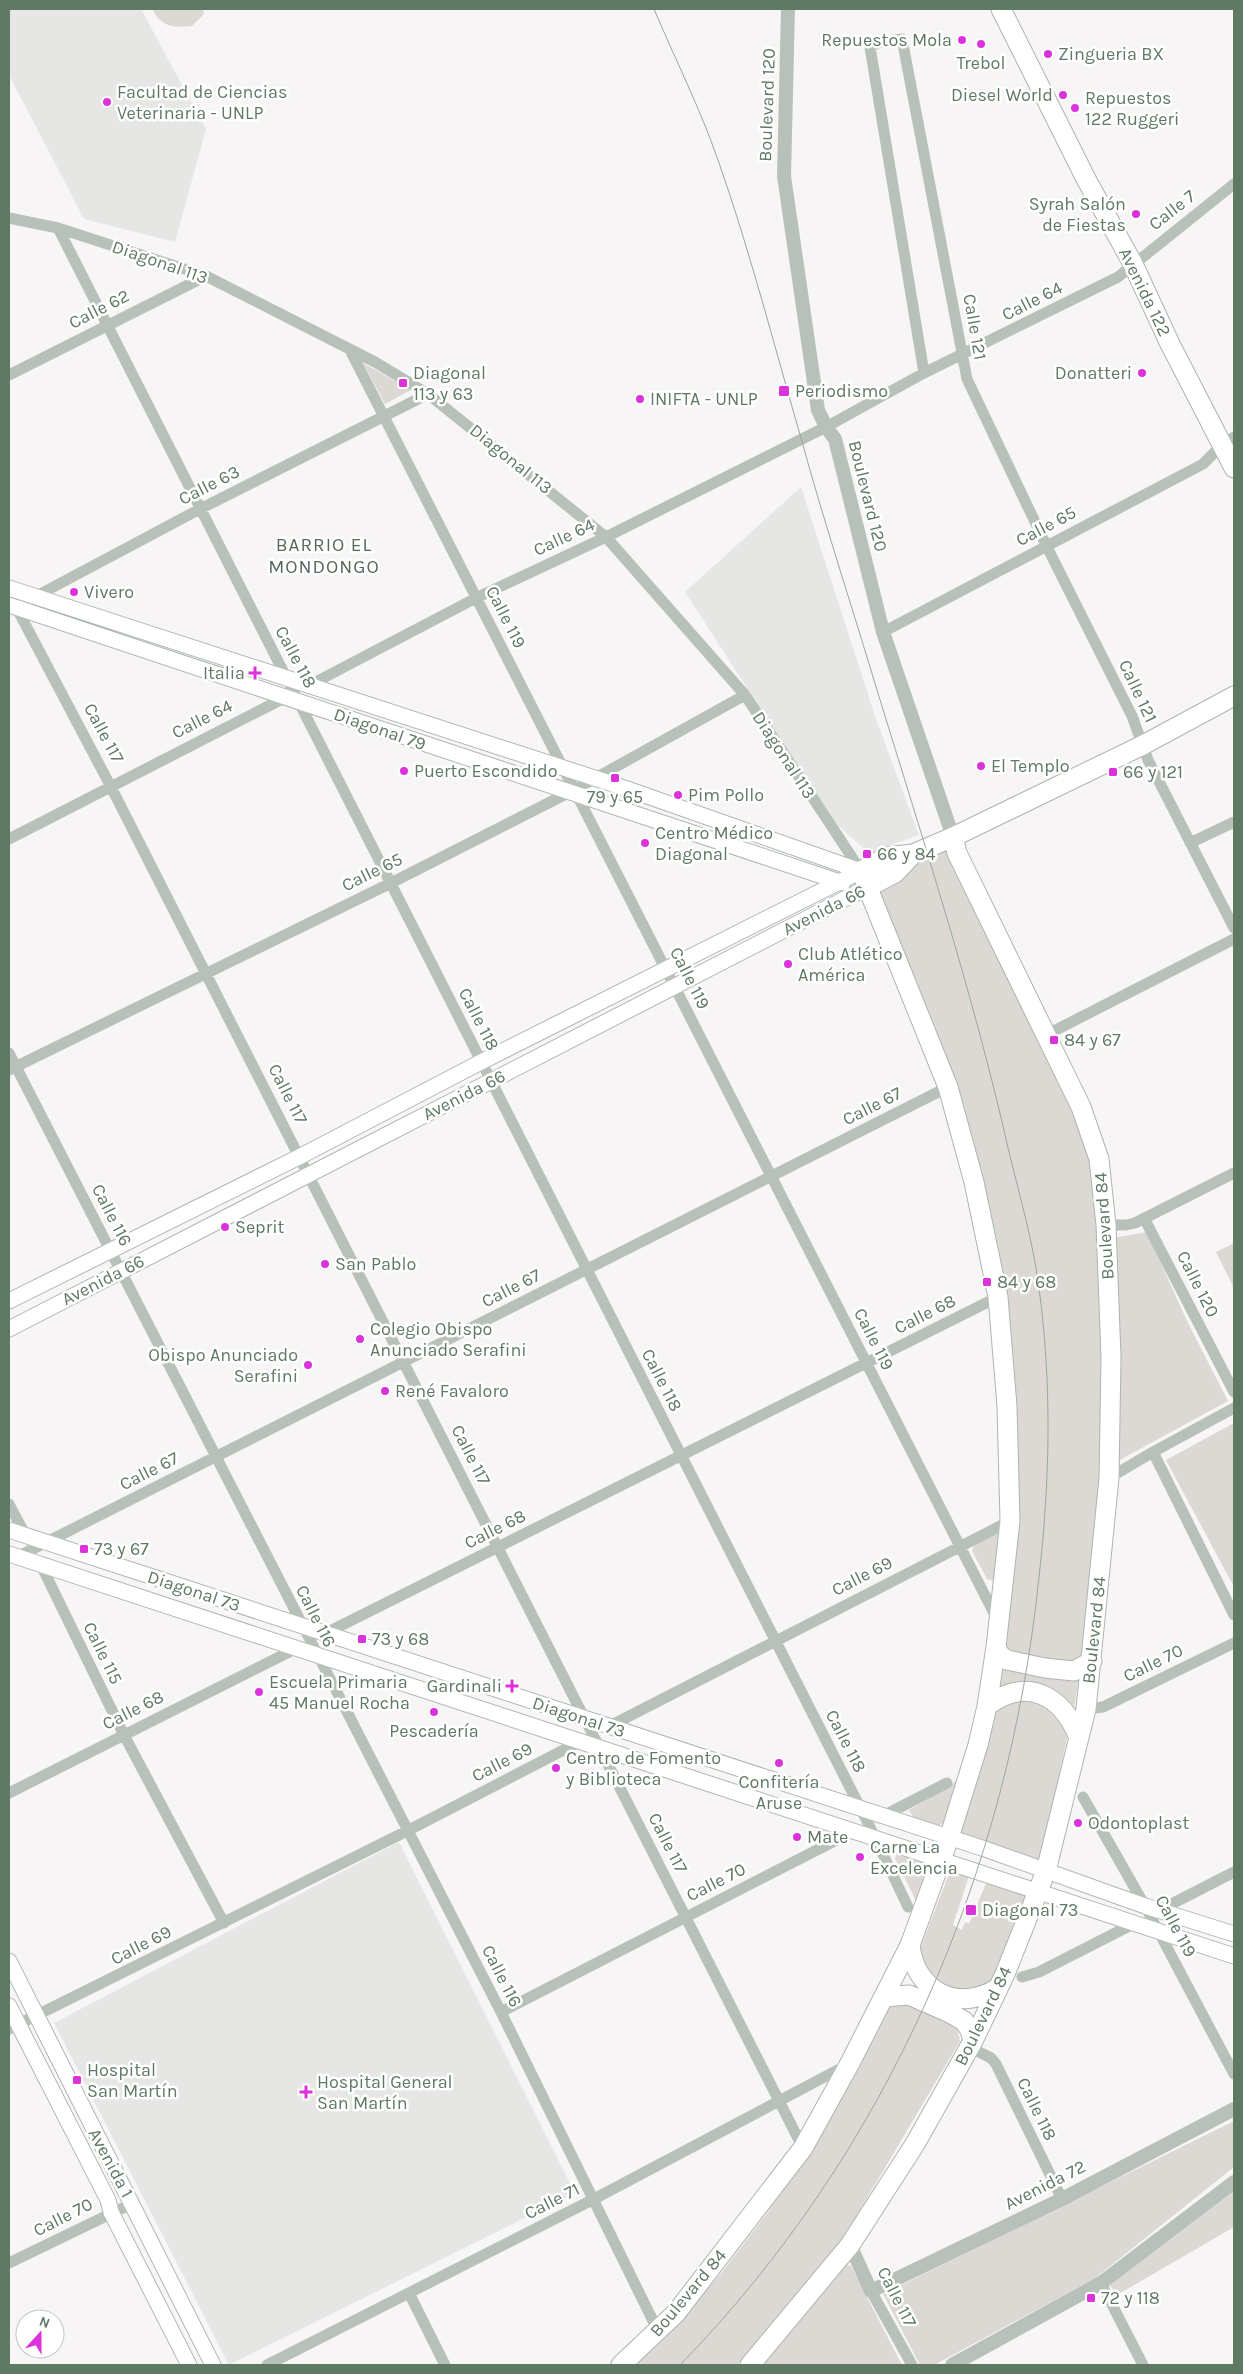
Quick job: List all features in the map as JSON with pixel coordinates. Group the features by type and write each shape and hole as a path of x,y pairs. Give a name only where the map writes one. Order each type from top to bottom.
{"highway":[{"name":"Avenida 122","path":"1006,11 1086,178 1133,264 1170,344 1228,441 1234,468"},
{"name":"Avenida 66","path":"864,879 895,874 913,854 1143,745 1234,696"},
{"name":"Boulevard 84","path":"750,2365 850,2245 916,2144 971,2044 998,1988 1046,1871 1086,1709 1109,1478 1111,1357 1106,1225 1099,1159 1081,1107 957,853 953,836"},
{"name":"Boulevard 84","path":"621,2365 678,2310 803,2148 885,1997 910,1945 942,1860 978,1745 987,1706 999,1623 1010,1521 1007,1406 998,1297 974,1182 948,1087 864,879"},
{"path":"996,1647 1000,1655 1007,1660 1045,1668 1074,1671 1092,1661"},
{"path":"987,1706 1008,1694 1023,1692 1040,1694 1055,1701 1063,1708 1070,1717 1079,1738"},
{"path":"910,1945 912,1961 919,1975 942,1995 954,1998 977,1998 998,1988"},
{"path":"885,1997 910,1995 948,2012 964,2021 970,2030 971,2044"}],"main road":[{"name":"Diagonal 79","path":"9,588 563,768 864,879"},
{"name":"Diagonal 79","path":"11,608 293,697 838,881 864,879"},
{"name":"Avenida 66","path":"9,1329 674,987 864,879"},
{"name":"Avenida 66","path":"9,1301 299,1156 838,881"},
{"name":"Diagonal 73","path":"9,1530 25,1535 39,1546 302,1626 609,1727 870,1817 949,1838 1151,1910 1234,1934"},
{"name":"Diagonal 73","path":"12,1557 308,1648 590,1741 853,1832 1234,1956"},
{"name":"Avenida 1","path":"9,1961 213,2365"},
{"name":"Avenida 1","path":"9,2006 13,2026 108,2200 111,2212 189,2365"}],"street":[{"name":"Boulevard 120","path":"788,9 784,176 818,410 826,427 835,438 883,632 953,836"},
{"name":"Calle 121","path":"924,373 870,47 880,42 902,39 956,318 961,356 967,379 1046,546 1132,716 1148,760 1234,928"},
{"name":"Calle 7","path":"1133,264 1234,184"},
{"name":"Diagonal 113","path":"9,218 58,228 206,276 406,379 428,394 606,537 745,695 864,879"},
{"name":"Calle 118","path":"58,228 286,678 293,697 391,883 776,1641 870,1817 876,1839 908,1907"},
{"name":"Calle 64","path":"9,839 110,786 293,697 309,686 476,598 606,537 826,427 924,373 1118,277 1133,264"},
{"name":"Calle 62","path":"9,375 206,276"},
{"name":"Calle 119","path":"350,350 563,768 573,793 999,1623"},
{"name":"Calle 63","path":"11,608 37,597 200,509 428,394"},
{"name":"Calle 65","path":"883,632 1203,464 1228,441"},
{"name":"Calle 117","path":"9,592 11,608 110,786 584,1719 590,1741 685,1917 803,2148"},
{"name":"Calle 65","path":"12,1068 573,793 594,779 745,695"},
{"path":"1190,843 1234,822"},
{"path":"1046,1035 1234,939"},
{"name":"Calle 116","path":"9,1052 12,1068 110,1250 302,1626 308,1648 500,2012 658,2331"},
{"name":"Calle 67","path":"12,1557 39,1546 948,1087"},
{"path":"1106,1225 1126,1225 1144,1218 1234,1173"},
{"name":"Calle 120","path":"1144,1218 1234,1392"},
{"name":"Calle 68","path":"9,1792 308,1648 325,1634 998,1297"},
{"path":"1109,1478 1234,1408"},
{"path":"1153,1452 1234,1615"},
{"path":"9,1504 25,1535"},
{"name":"Calle 69","path":"13,2026 37,2016 590,1741 609,1727 1010,1521"},
{"name":"Calle 115","path":"39,1546 41,1565 124,1735 224,1923"},
{"name":"Calle 70","path":"1086,1709 1103,1707 1234,1643"},
{"name":"Calle 70","path":"500,2012 853,1832 870,1817 947,1783"},
{"name":"Calle 119","path":"1083,1797 1151,1910 1158,1931 1234,2074"},
{"path":"1022,1977 1039,1972 1134,1923 1151,1910 1234,1872"},
{"name":"Calle 118","path":"971,2044 996,2064 1062,2199"},
{"name":"Calle 71","path":"266,2365 594,2199 850,2063"},
{"name":"Avenida 72","path":"871,2291 1062,2199 1234,2109"},
{"path":"952,2365 1100,2284 1234,2182"},
{"name":"Calle 70","path":"9,2263 111,2212 133,2204"},
{"name":"Calle 117","path":"850,2245 871,2291 912,2365"},
{"path":"1100,2284 1143,2365"},
{"path":"408,2293 445,2365"}],"shaded area":[{"name":"Facultad de Ciencias Veterinaria - UNLP","path":"9,9 141,9 206,129 175,242 84,219 9,75"},
{"path":"152,9 203,9 204,14 192,26 179,27 164,23"},
{"path":"363,363 411,390 385,404"},
{"path":"801,487 876,719 919,835 869,853 834,822 685,592"},
{"path":"946,848 1074,1112 1091,1163 1097,1242 1101,1358 1099,1494 1084,1658 1079,1666 1037,1665 1003,1648 1014,1551 981,1184 959,1093 879,892 901,880 919,860"},
{"path":"1147,1232 1187,1321 1228,1401 1116,1462 1112,1238"},
{"path":"1234,1243 1234,1288 1216,1252"},
{"path":"1234,1423 1234,1587 1166,1460"},
{"path":"1000,1530 995,1581 987,1579 972,1551 975,1543"},
{"path":"1000,1664 1079,1675 1074,1710 1065,1701 1047,1691 1028,1689 995,1691"},
{"path":"1039,1700 1066,1725 1067,1738 1041,1860 961,1834 989,1715 1005,1701"},
{"path":"958,1779 945,1822 936,1827 916,1821 909,1810 949,1787"},
{"name":"Hospital General San Martín","path":"399,1842 575,2193 229,2365 54,2023"},
{"path":"897,1853 925,1858 931,1866 916,1901 895,1858"},
{"path":"951,1869 969,1876 953,1925 962,1930 965,1922 969,1924 987,1881 1030,1896 993,1979 978,1990 955,1993 939,1986 921,1963 921,1946"},
{"path":"903,2000 957,2026 960,2041 847,2232 782,2316 738,2365 631,2365 679,2321 723,2271 768,2212 809,2153 889,2004"},
{"path":"1234,2121 1234,2167 1094,2279 934,2365 920,2365 883,2294"},
{"path":"1234,2187 1234,2227 1117,2295 1109,2284"},
{"path":"843,2263 851,2266 902,2365 756,2365"}],"tram line":[{"path":"654,9 703,122 730,194 817,496 962,969 979,1030 1033,1254 1043,1324 1048,1396 1047,1469 1043,1541 1023,1687 1000,1795 967,1900 926,2002 877,2100 820,2194 754,2282 680,2365"}],"place":[{"name":"Repuestos Mola","path":"962,40"},
{"name":"Trebol","path":"981,44"},
{"name":"Zingueria BX","path":"1048,54"},
{"name":"Diesel World","path":"1063,95"},
{"name":"Facultad de Ciencias Veterinaria - UNLP","path":"107,102"},
{"name":"Repuestos 122 Ruggeri","path":"1075,108"},
{"name":"Syrah Salón de Fiestas","path":"1136,214"},
{"name":"Donatteri","path":"1142,373"},
{"name":"Diagonal 113 y 63","path":"403,383"},
{"name":"Periodismo","path":"784,391"},
{"name":"INIFTA - UNLP","path":"640,399"},
{"name":"Vivero","path":"74,592"},
{"name":"Italia","path":"255,673"},
{"name":"El Templo","path":"981,766"},
{"name":"Puerto Escondido","path":"404,771"},
{"name":"66 y 121","path":"1113,772"},
{"name":"79 y 65","path":"615,778"},
{"name":"Pim Pollo","path":"678,795"},
{"name":"Centro Médico Diagonal","path":"645,843"},
{"name":"66 y 84","path":"867,854"},
{"name":"Club Atlético América","path":"788,964"},
{"name":"84 y 67","path":"1054,1040"},
{"name":"Seprit","path":"225,1227"},
{"name":"San Pablo","path":"325,1264"},
{"name":"84 y 68","path":"987,1282"},
{"name":"Colegio Obispo Anunciado Serafini","path":"360,1339"},
{"name":"Obispo Anunciado Serafini","path":"308,1365"},
{"name":"René Favaloro","path":"385,1391"},
{"name":"73 y 67","path":"84,1549"},
{"name":"73 y 68","path":"362,1639"},
{"name":"Gardinali","path":"512,1686"},
{"name":"Escuela Primaria 45 Manuel Rocha","path":"259,1692"},
{"name":"Pescadería","path":"434,1712"},
{"name":"Confitería Aruse","path":"779,1763"},
{"name":"Centro de Fomento y Biblioteca","path":"556,1768"},
{"name":"Odontoplast","path":"1078,1823"},
{"name":"Mate","path":"797,1837"},
{"name":"Carne La Excelencia","path":"860,1857"},
{"name":"Diagonal 73","path":"971,1910"},
{"name":"Hospital San Martín","path":"77,2080"},
{"name":"Hospital General San Martín","path":"306,2092"},
{"name":"72 y 118","path":"1091,2298"}],"district":[{"name":"BARRIO EL MONDONGO","path":"324,556"}]}
